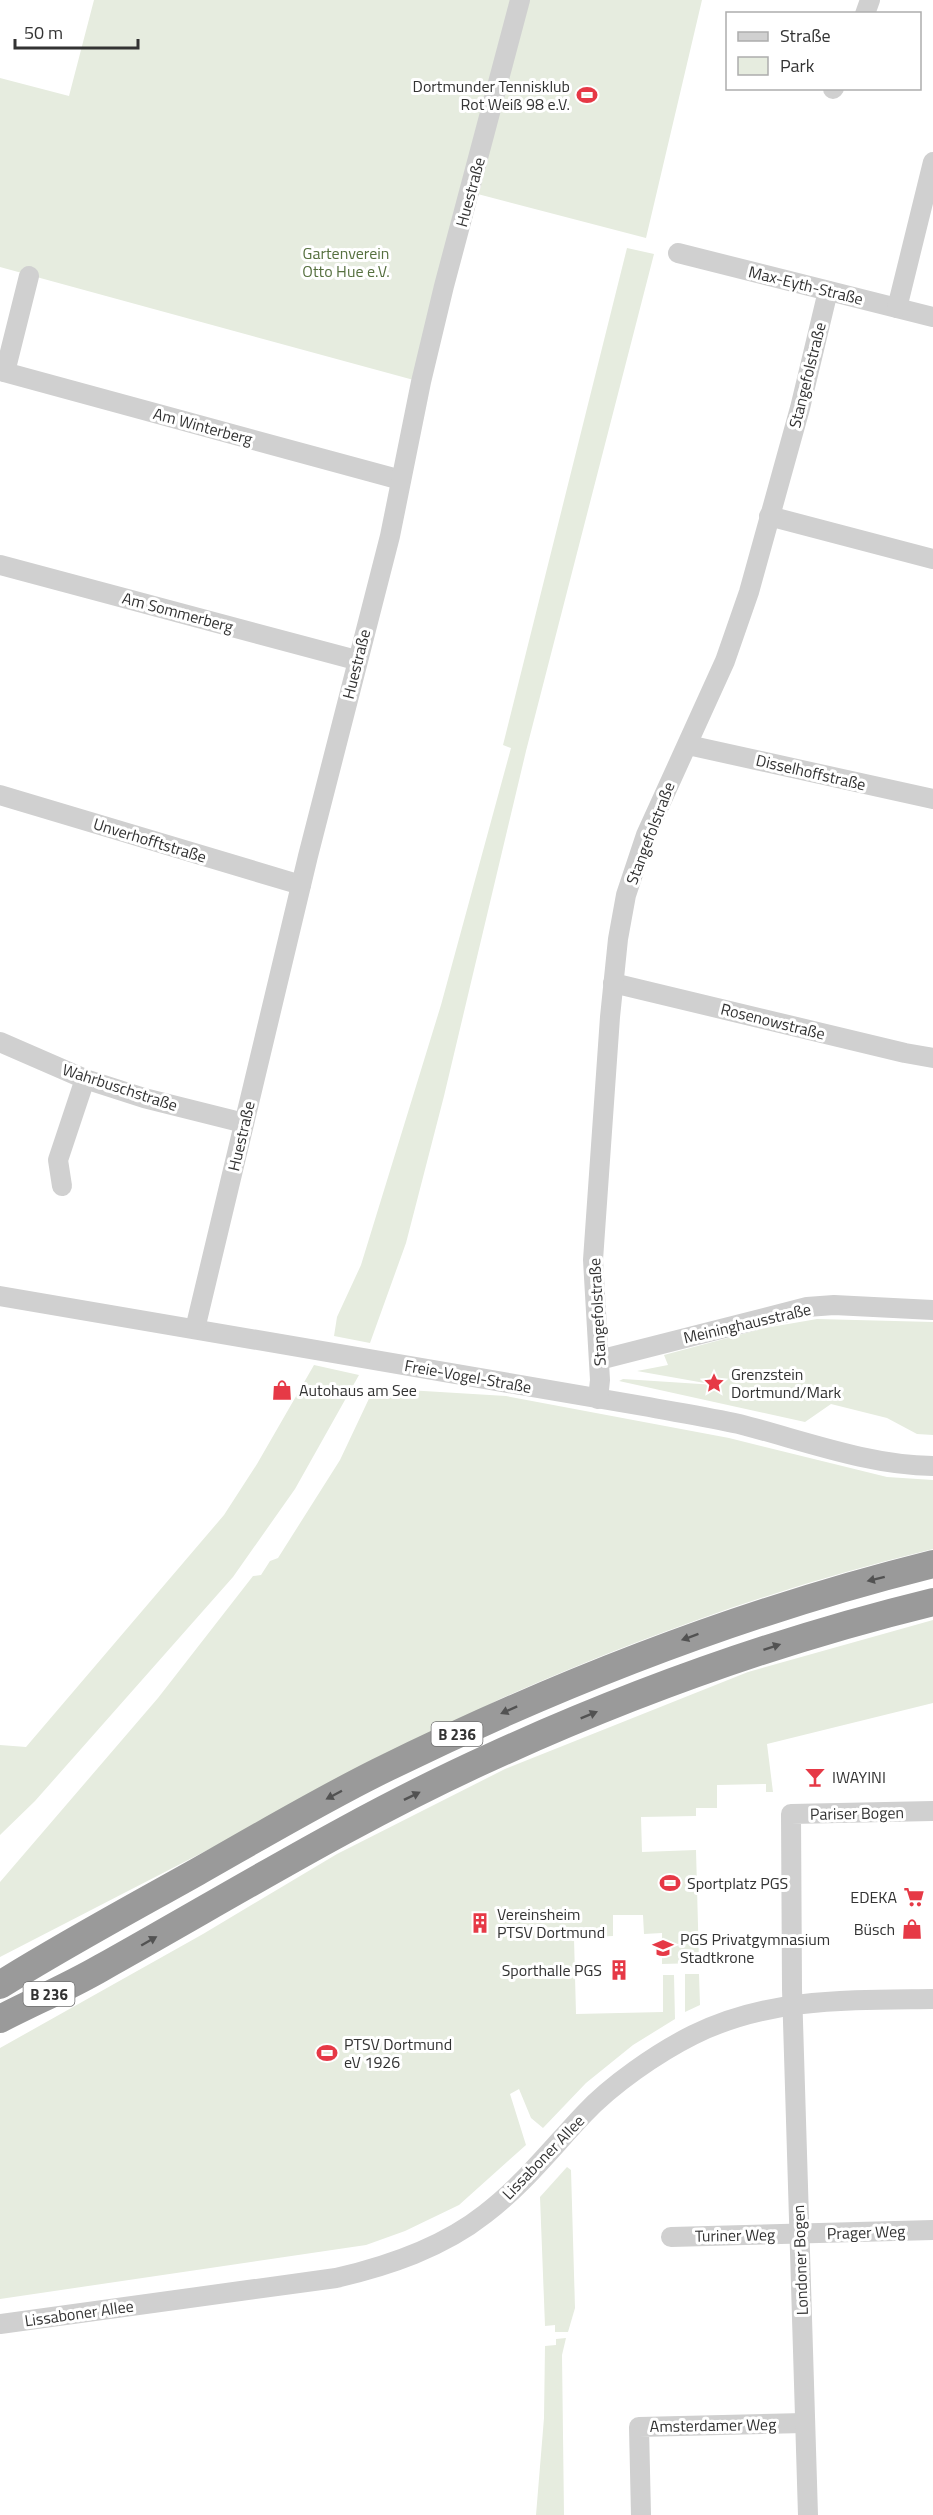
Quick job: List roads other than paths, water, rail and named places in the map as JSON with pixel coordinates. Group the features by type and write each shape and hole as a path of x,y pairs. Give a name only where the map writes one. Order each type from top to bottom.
{"highway":[{"name":"B 236","path":"5,1981 314,1806 375,1773 480,1723 564,1686 701,1633 848,1586 933,1564"},
{"name":"B 236","path":"0,2019 98,1970 340,1833 489,1758 624,1700 714,1667 864,1619 933,1602"},
{"path":"0,2034 28,2019 98,1970"}],"street":[{"name":"Huestraße","path":"195,1329 356,660 390,536 421,382 444,286 520,0"},
{"path":"897,308 933,162"},
{"name":"Max-Eyth-Straße","path":"678,253 933,317"},
{"name":"Am Winterberg","path":"29,276 2,372 401,480"},
{"name":"Stangefolstraße","path":"598,1399 599,1360 593,1260 614,983 618,939 626,895 645,835 725,661 749,592 800,408 828,291"},
{"path":"770,516 933,558"},
{"name":"Am Sommerberg","path":"0,565 356,660"},
{"name":"Disselhoffstraße","path":"688,745 933,799"},
{"name":"Unverhofftstraße","path":"0,795 301,885"},
{"name":"Rosenowstraße","path":"614,983 933,1058"},
{"name":"Wahrbuschstraße","path":"0,1042 86,1079 144,1098 243,1123"},
{"path":"62,1186 58,1160 86,1079"},
{"name":"Freie-Vogel-Straße","path":"0,1296 736,1424 860,1456 933,1466"},
{"name":"Meininghausstraße","path":"599,1360 807,1307 834,1305 933,1310"},
{"name":"Pariser Bogen","path":"793,2004 791,1814 933,1811"},
{"name":"Lissaboner Allee","path":"0,2324 336,2278 370,2270 435,2244 485,2215 530,2175 585,2113 624,2079 693,2035 753,2011 793,2004 823,2000 933,1999"},
{"name":"Londoner Bogen","path":"793,2004 808,2515"},
{"name":"Prager Weg","path":"799,2233 933,2230"},
{"name":"Turiner Weg","path":"671,2237 799,2233"},
{"name":"Amsterdamer Weg","path":"641,2515 639,2427 804,2423"}],"place":[{"name":"Dortmunder Tennisklub Rot Weiß 98 e.V.","path":"587,95"},
{"name":"Grenzstein Dortmund/Mark","path":"714,1383"},
{"name":"Autohaus am See","path":"282,1390"},
{"name":"IWAYINI","path":"815,1777"},
{"name":"Sportplatz PGS","path":"670,1883"},
{"name":"EDEKA","path":"914,1897"},
{"name":"Vereinsheim PTSV Dortmund","path":"480,1923"},
{"name":"Büsch","path":"912,1929"},
{"name":"PGS Privatgymnasium Stadtkrone","path":"663,1948"},
{"name":"Sporthalle PGS","path":"619,1970"},
{"name":"PTSV Dortmund eV 1926","path":"327,2053"}],"park label":[{"name":"Gartenverein Otto Hue e.V.","path":"346,262"}]}
